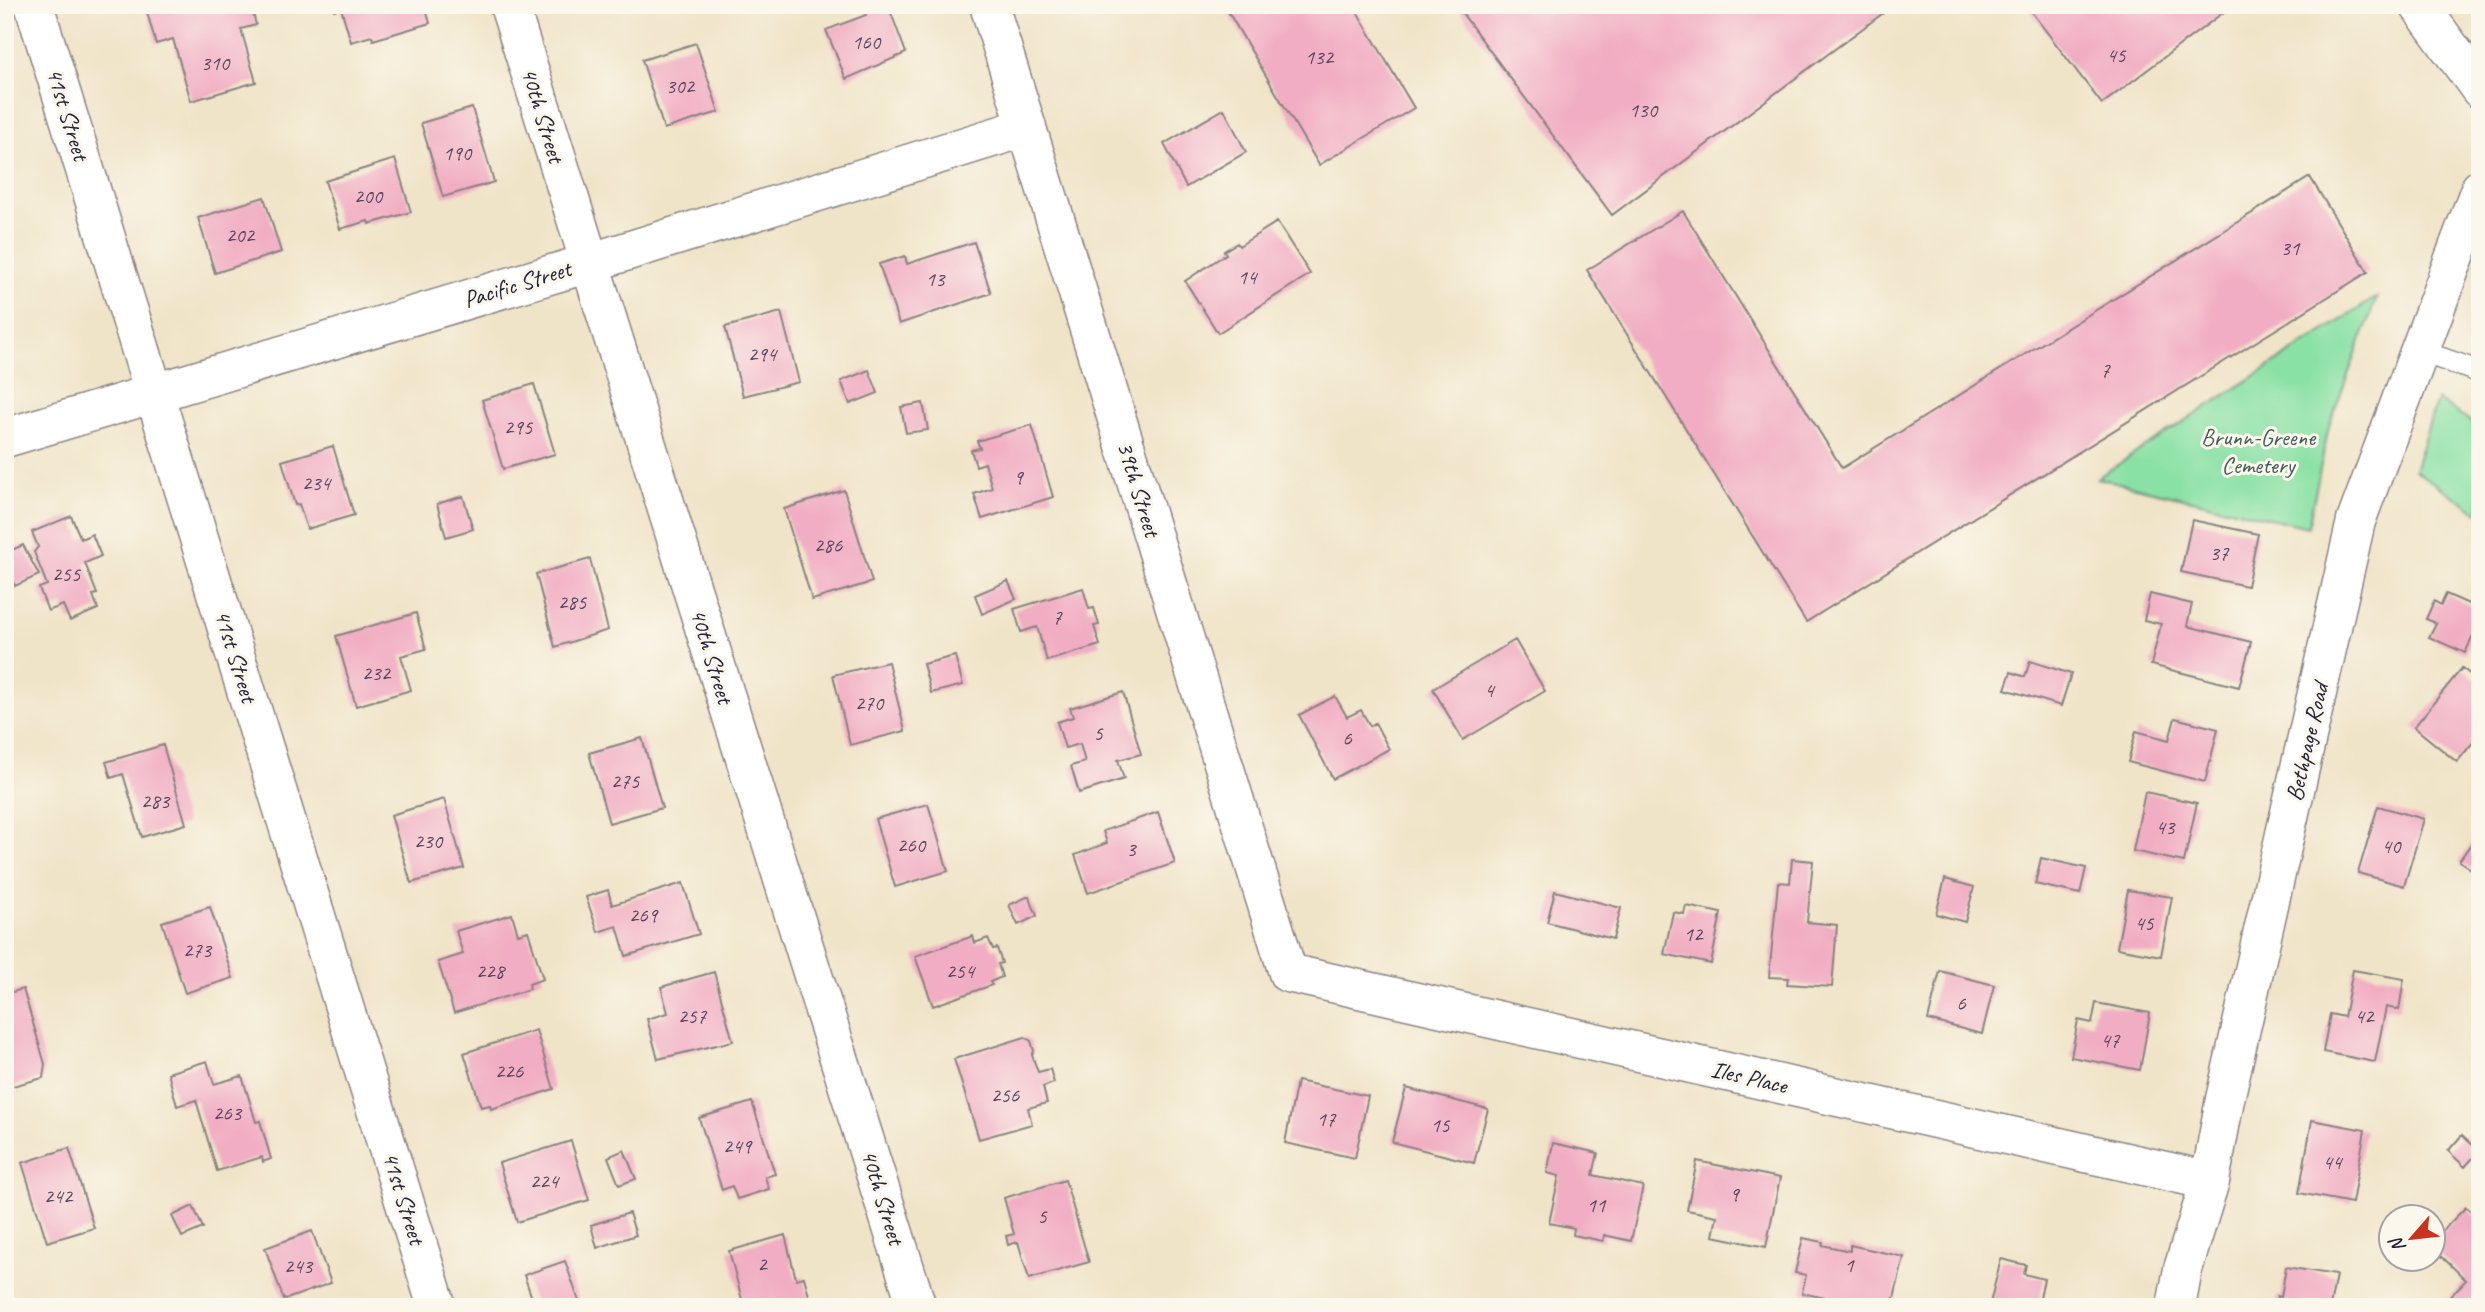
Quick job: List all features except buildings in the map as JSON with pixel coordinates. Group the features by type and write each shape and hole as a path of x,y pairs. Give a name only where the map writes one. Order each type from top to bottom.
{"street":[{"name":"41st Street","path":"34,5 437,1307"},
{"name":"40th Street","path":"509,5 917,1307"},
{"name":"39th Street","path":"989,5 1288,973"},
{"path":"2419,5 2480,89"},
{"name":"Pacific Street","path":"5,438 589,263 1027,127"},
{"name":"Bethpage Road","path":"2176,1307 2183,1269 2210,1181 2225,1099 2357,521 2480,189"},
{"name":"Iles Place","path":"1288,973 2210,1181"}],"lane":[{"path":"2420,351 2480,372"}],"green space":[{"name":"Brunn-Greene Cemetery","path":"2377,297 2329,426 2308,527 2097,478"},
{"path":"2437,400 2480,427 2480,513 2414,470"}]}
